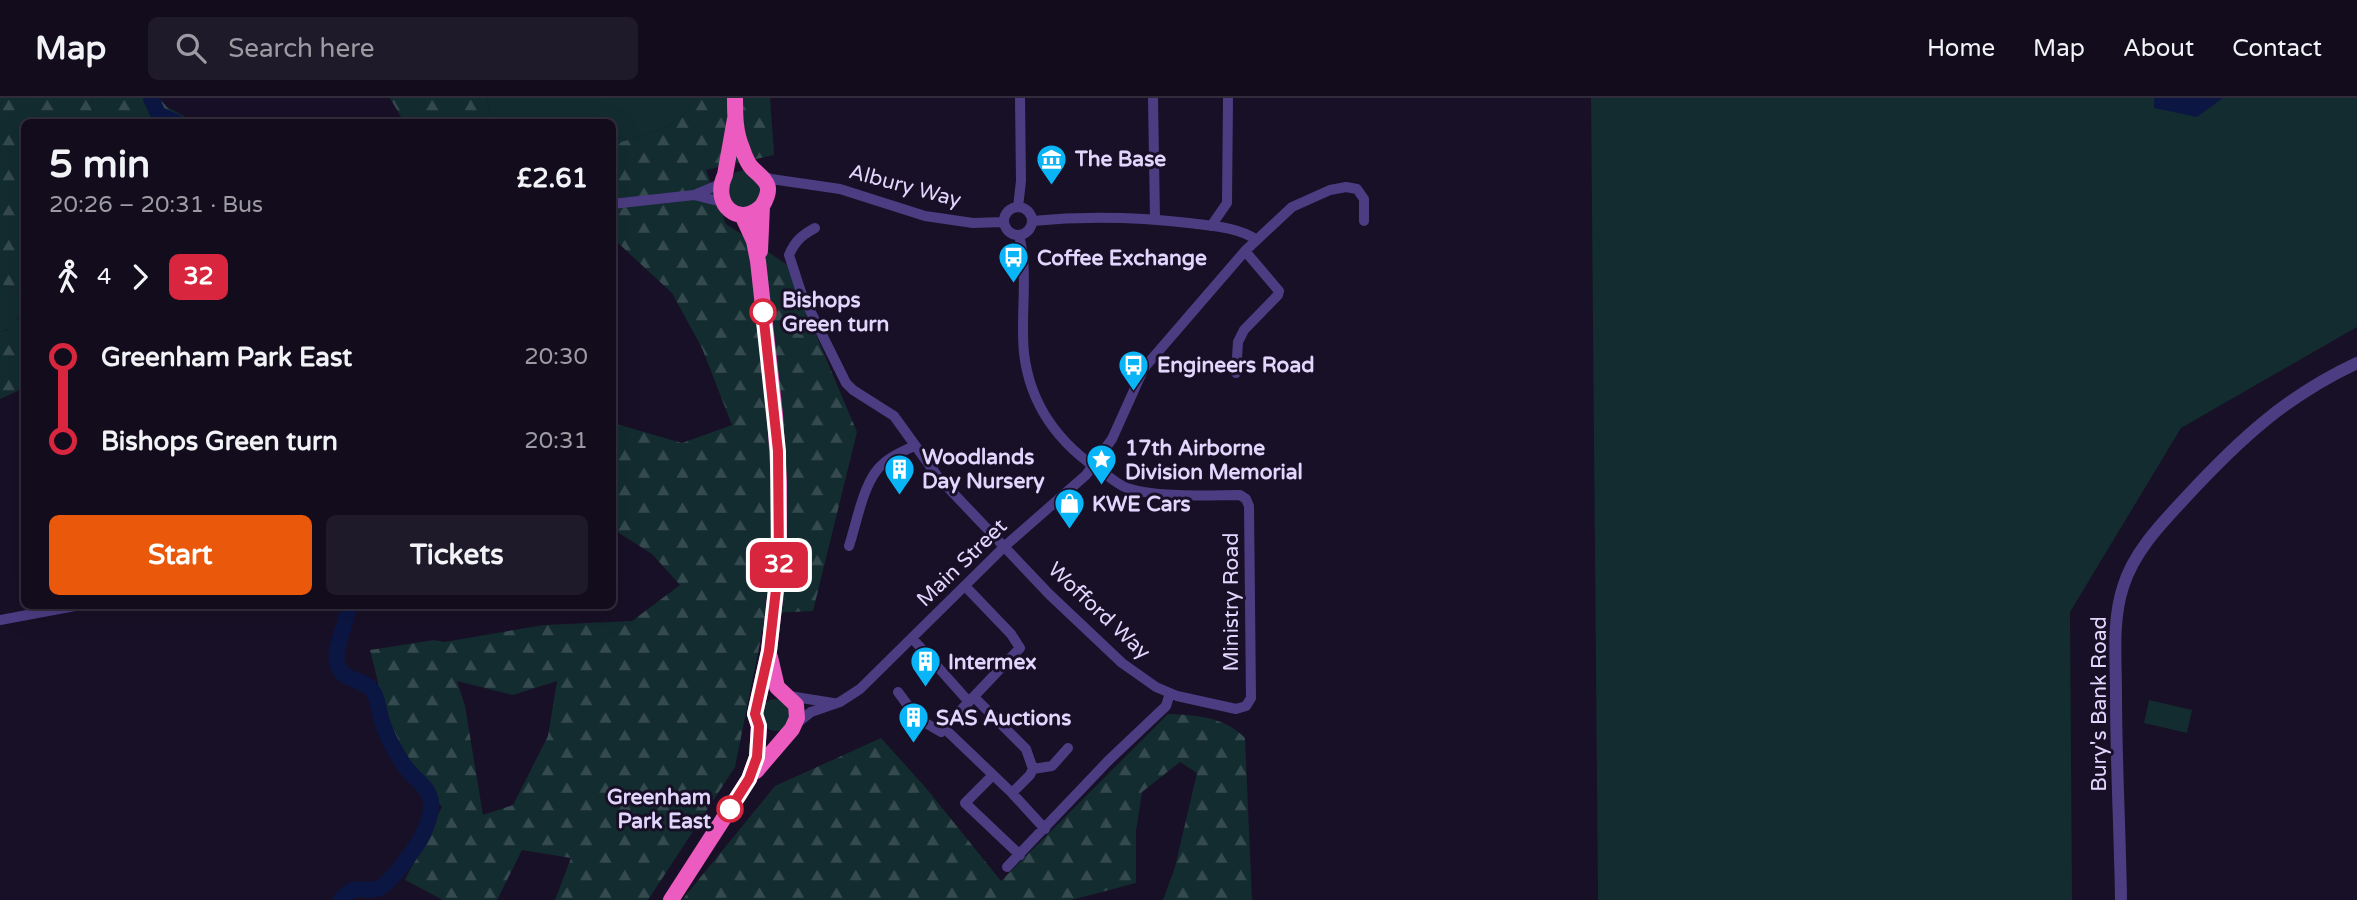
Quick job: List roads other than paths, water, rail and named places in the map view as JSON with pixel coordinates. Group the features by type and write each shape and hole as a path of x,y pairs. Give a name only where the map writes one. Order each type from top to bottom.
{"highway":[{"path":"735,98 735,119 740,145 766,184 758,261"},
{"path":"735,119 722,180 722,202 727,208 742,215 753,213 765,200"},
{"path":"722,180 736,168 757,172"},
{"path":"742,215 754,241 758,261 774,403 779,482 779,563 769,651 756,708 756,720 764,731 778,736 793,727"},
{"path":"671,900 749,779 793,727 797,718 796,705 785,695 774,678 769,651"},
{"path":"756,708 764,697 777,693 785,695"},
{"path":"749,779 757,757 759,726"}],"street":[{"path":"1018,207 1021,181 1020,98"},
{"path":"1153,98 1155,219"},
{"path":"1212,226 1227,203 1228,98"},
{"name":"Albury Way","path":"757,172 796,183 840,189 925,216 973,223 1003,222"},
{"path":"694,195 722,180"},
{"name":"Albury Way","path":"765,200 796,183"},
{"name":"Main Street","path":"793,727 811,712 834,704 860,689 1005,547 1066,495 1093,467 1112,439 1144,368 1245,251 1292,207 1329,190 1346,187 1357,189 1364,199 1364,221"},
{"path":"616,204 694,195 722,202"},
{"path":"1018,207 1029,213 1032,220 1030,229 1019,235 1010,233 1003,222 1009,210 1018,207"},
{"path":"1032,220 1155,219 1242,232 1257,240"},
{"name":"Wofford Way","path":"816,228 801,236 789,255 801,292 846,383 894,416 914,446 960,502 1092,637 1132,670 1170,693 1236,709 1246,706 1251,698"},
{"path":"1019,235 1023,267 1024,348 1032,388 1051,425 1075,452 1093,467"},
{"path":"1236,373 1238,342 1244,330 1279,291 1245,251"},
{"name":"Bury's Bank Road","path":"2121,900 2116,750 2116,629 2123,587 2132,565 2163,522 2246,435 2282,407 2357,363"},
{"path":"849,546 870,481 877,469 884,462 914,446"},
{"name":"Ministry Road","path":"1093,467 1125,487 1142,492 1240,495 1246,499 1249,506 1251,698"},
{"path":"898,692 917,718 941,732 1020,648 1011,634 965,586"},
{"path":"0,620 59,609"},
{"path":"912,638 1026,749 1032,769 1030,775 1012,793"},
{"path":"1007,867 1108,761 1166,706 1170,693"},
{"path":"785,695 834,704"},
{"path":"944,729 1012,793 1045,829"},
{"path":"1032,769 1052,766 1068,748"},
{"path":"992,776 965,803 1020,855"}],"waterway":[{"path":"151,98 158,114 169,119"},
{"path":"341,900 351,891 379,888 389,880 406,861 420,839 431,808 427,792 407,770 390,742 373,691 343,674 337,663 337,650 348,609"}],"place":[{"name":"The Base","path":"1052,186"},
{"name":"Coffee Exchange","path":"1014,285"},
{"name":"Bishops Green turn","path":"763,312"},
{"name":"Engineers Road","path":"1134,392"},
{"name":"17th Airborne Division Memorial","path":"1102,487"},
{"name":"Woodlands Day Nursery","path":"899,496"},
{"name":"KWE Cars","path":"1069,531"},
{"name":"Intermex","path":"925,689"},
{"name":"SAS Auctions","path":"913,745"},
{"name":"Greenham Park East","path":"730,809"}]}
